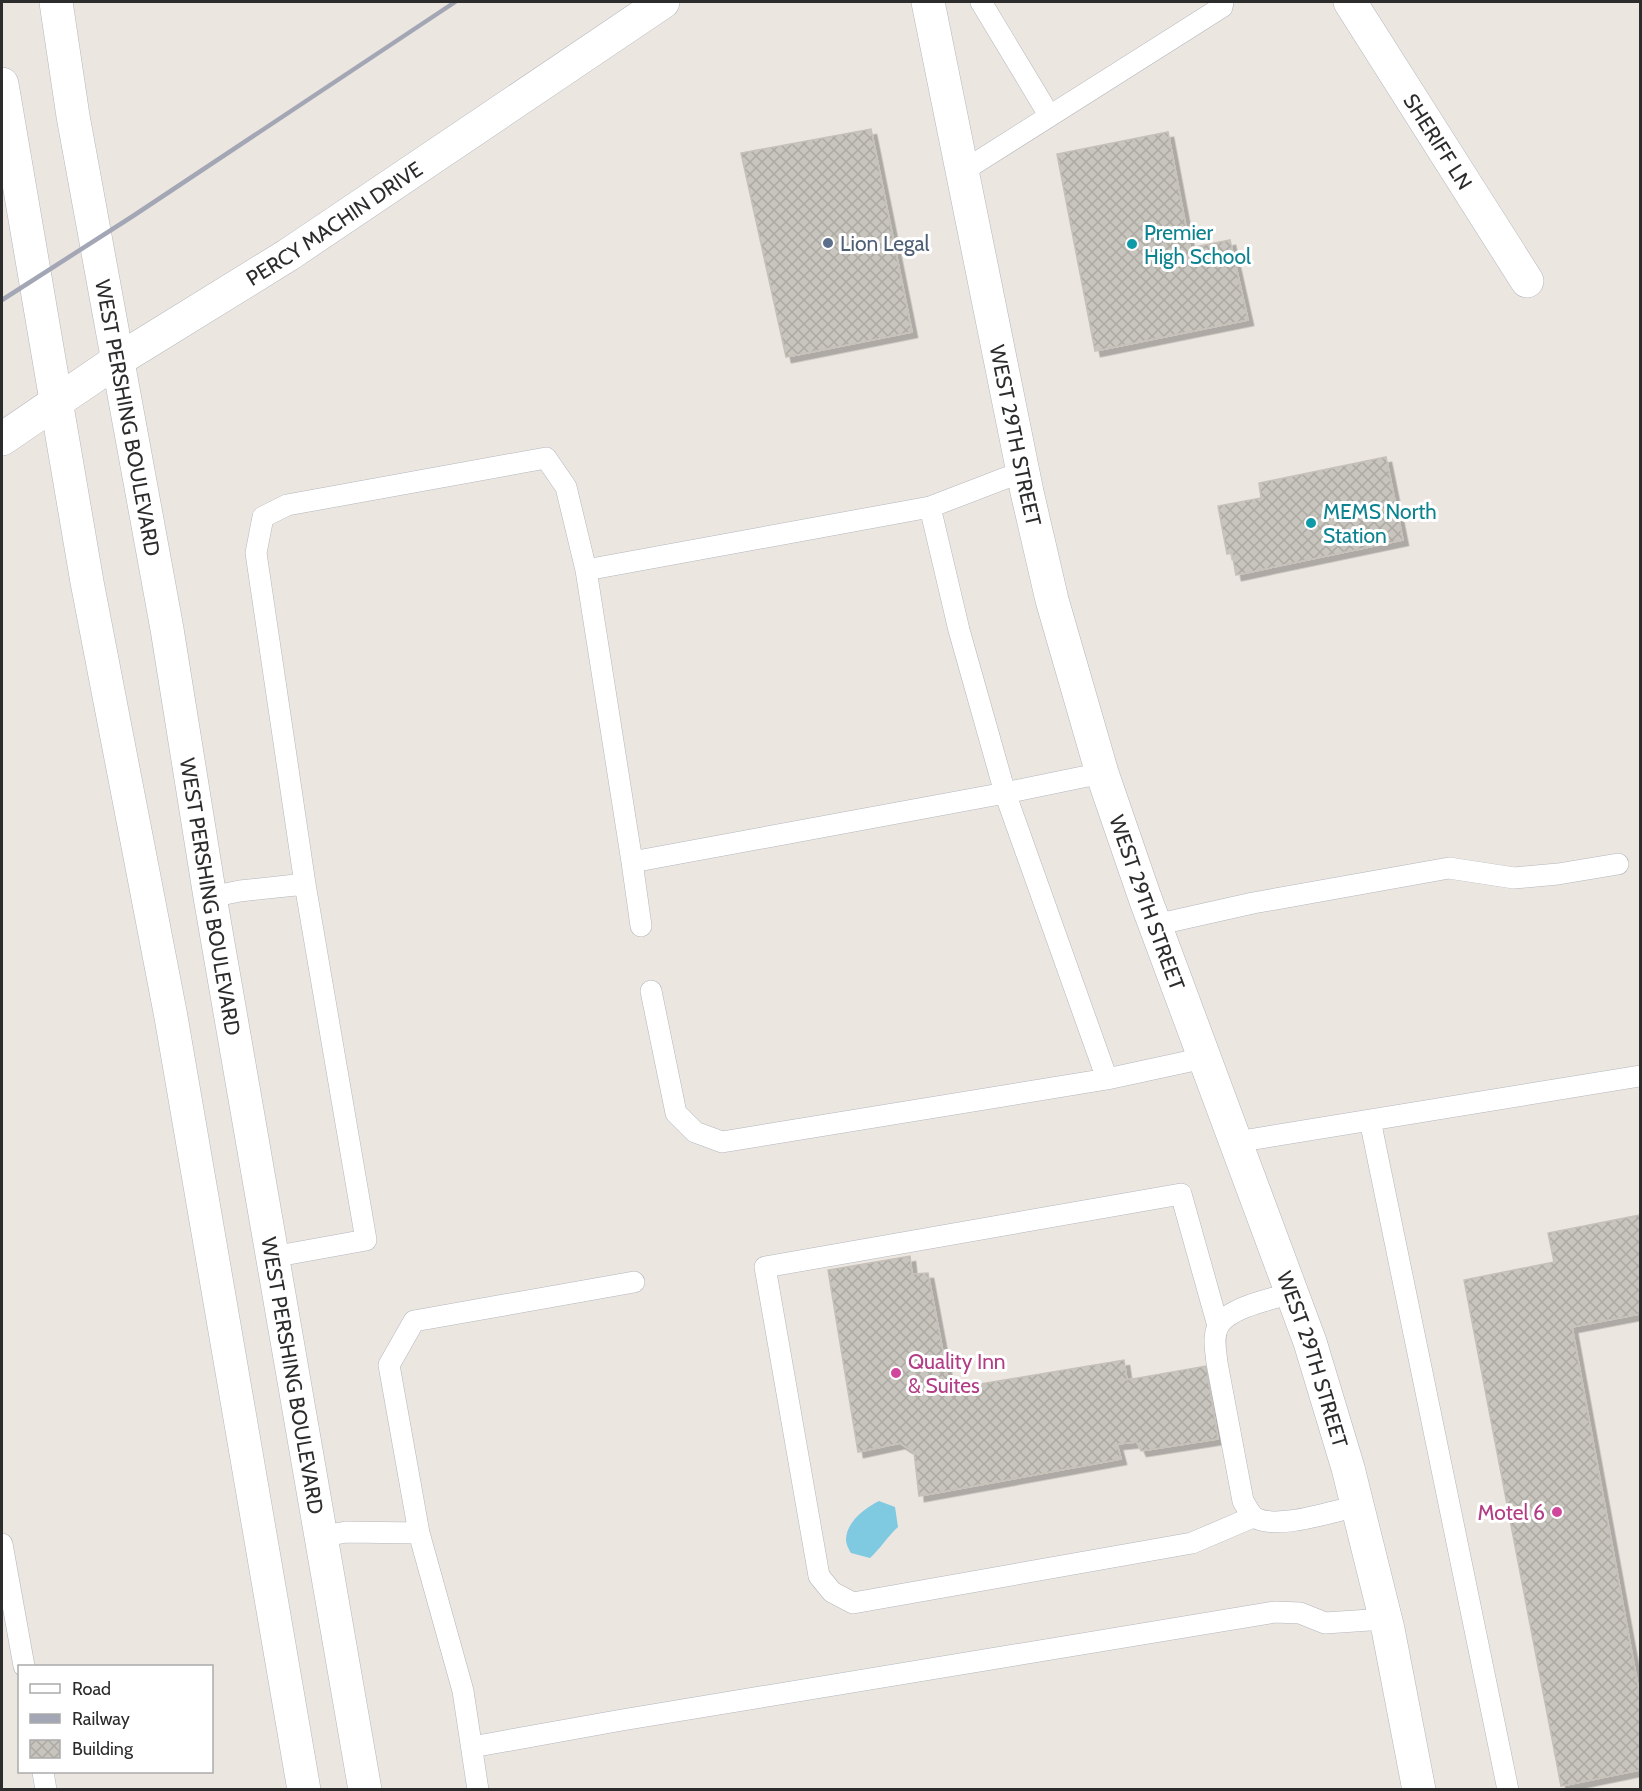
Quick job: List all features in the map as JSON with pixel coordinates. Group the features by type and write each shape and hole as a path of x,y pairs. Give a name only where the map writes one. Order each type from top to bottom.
{"main road":[{"name":"WEST PERSHING BOULEVARD","path":"56,2 73,116 167,629 210,897 365,1790"},
{"name":"PERCY MACHIN DRIVE","path":"2,439 118,360 288,255 663,2"},
{"name":"WEST 29TH STREET","path":"928,2 1032,513 1052,600 1102,773 1155,925 1310,1342 1358,1506 1385,1618 1419,1790"},
{"name":"SHERIFF LN","path":"1350,2 1527,282"},
{"path":"2,84 87,582 173,1029 304,1790"}],"lane":[{"path":"981,2 1049,115"},
{"path":"963,171 1222,7 1223,2"},
{"path":"272,1257 366,1240 304,884 256,553 263,517 287,506 546,458 566,488 586,570 641,926"},
{"path":"586,570 930,507 1024,471"},
{"path":"930,507 959,630 1005,793 1107,1079"},
{"path":"632,862 1102,773"},
{"path":"1155,925 1253,903 1449,868 1514,878 1558,874 1618,864"},
{"path":"210,897 240,891 304,884"},
{"path":"651,991 676,1113 695,1132 722,1142 1107,1079 1204,1058"},
{"path":"1236,1142 1641,1076"},
{"path":"1370,1120 1508,1790"},
{"path":"1253,1516 1191,1543 853,1603 832,1592 819,1576 765,1267 1181,1194 1218,1326 1215,1342 1217,1363 1243,1502 1253,1516 1269,1522 1290,1521 1358,1506"},
{"path":"478,1790 463,1691 419,1533 389,1365 414,1321 634,1282"},
{"path":"1218,1326 1229,1314 1292,1293"},
{"path":"320,1537 346,1532 419,1533"},
{"path":"2,1544 24,1665"},
{"path":"472,1747 633,1718 1275,1612 1300,1613 1325,1623 1385,1618"},
{"path":"43,1773 46,1790"}],"water":[{"path":"879,1501 895,1507 898,1527 870,1558 851,1553 846,1540 849,1527 862,1512"}],"building":[{"name":"Lion Legal","path":"871,129 912,332 786,357 741,153"},
{"name":"Premier High School","path":"1168,132 1190,248 1230,240 1248,320 1095,351 1057,154"},
{"name":"MEMS North Station","path":"1386,457 1403,540 1236,575 1232,553 1227,554 1218,506 1261,498 1259,483"},
{"name":"Motel 6","path":"1640,1215 1640,1314 1572,1327 1640,1697 1640,1770 1561,1786 1464,1280 1554,1262 1548,1233"},
{"name":"Quality Inn & Suites","path":"910,1256 912,1274 928,1273 950,1389 1124,1360 1127,1380 1206,1366 1218,1439 1141,1451 1137,1442 1117,1444 1121,1459 919,1496 914,1452 900,1443 858,1452 828,1270"}],"railway":[{"path":"2,300 133,216 455,2"}],"place":[{"name":"Lion Legal","path":"828,243"},
{"name":"Premier High School","path":"1132,244"},
{"name":"MEMS North Station","path":"1311,523"},
{"name":"Quality Inn & Suites","path":"896,1373"},
{"name":"Motel 6","path":"1557,1512"}]}
